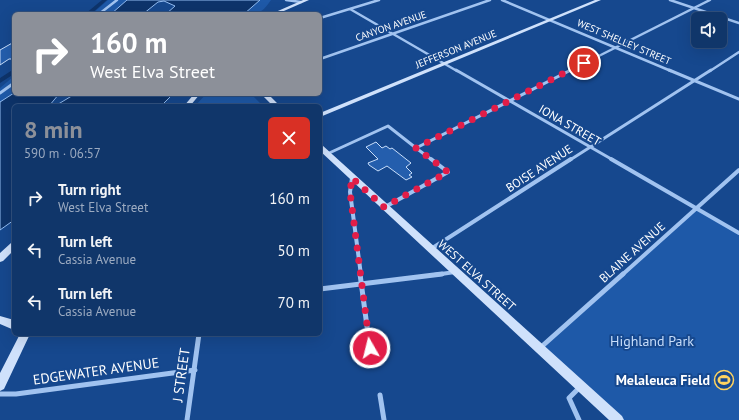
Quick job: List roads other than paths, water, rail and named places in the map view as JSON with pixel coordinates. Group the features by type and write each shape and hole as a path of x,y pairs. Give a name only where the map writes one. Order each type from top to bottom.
{"street":[{"path":"102,12 117,0"},
{"path":"274,12 289,0 301,2"},
{"path":"277,12 307,0"},
{"path":"322,17 379,0"},
{"name":"CANYON AVENUE","path":"322,58 490,0"},
{"name":"WEST SHELLEY STREET","path":"502,0 739,99"},
{"name":"JEFFERSON AVENUE","path":"322,114 599,0"},
{"path":"670,0 739,23"},
{"path":"416,148 710,0"},
{"name":"IONA STREET","path":"350,9 739,233"},
{"name":"BOISE AVENUE","path":"431,249 739,52"},
{"path":"0,93 12,84"},
{"path":"189,104 195,96"},
{"path":"266,96 275,104"},
{"path":"323,151 388,126 448,172 384,207"},
{"name":"WEST ELVA STREET","path":"323,151 618,420"},
{"name":"BLAINE AVENUE","path":"539,348 739,170"},
{"path":"352,178 350,192 370,348"},
{"path":"0,258 12,247"},
{"path":"322,289 456,272"},
{"path":"0,320 12,324"},
{"path":"0,385 24,336"},
{"name":"J STREET","path":"188,420 199,336"},
{"name":"EDGEWATER AVENUE","path":"0,394 16,394 195,370"},
{"path":"578,420 569,398 581,386"},
{"path":"380,395 384,420"}],"waterway":[{"path":"90,12 105,0"},
{"path":"0,81 12,72"}],"place":[{"name":"Melaleuca Field","path":"724,380"}],"park label":[{"name":"Highland Park","path":"652,341"}]}
